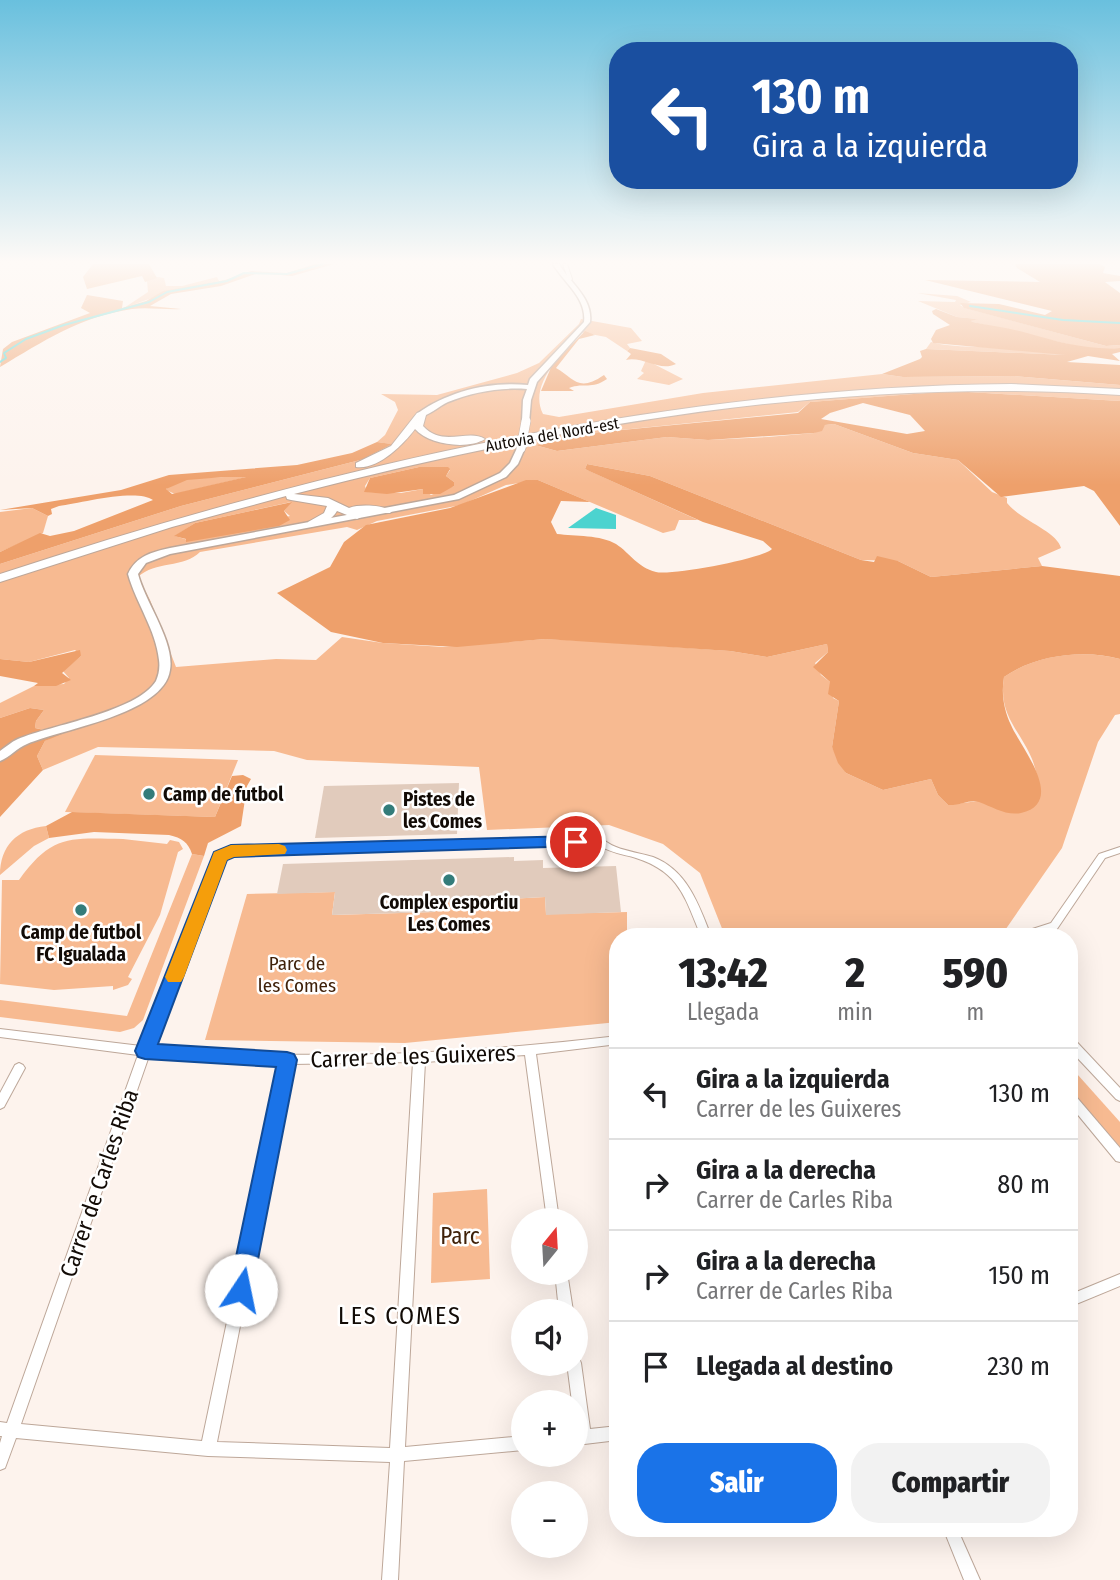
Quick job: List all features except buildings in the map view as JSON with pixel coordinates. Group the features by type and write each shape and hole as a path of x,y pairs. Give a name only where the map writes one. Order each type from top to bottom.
{"highway":[{"name":"Autovia del Nord-est","path":"0,570 169,518 340,472 504,437 696,405 887,384 1004,380 1120,390"},
{"name":"Autovia del Nord-est","path":"0,578 244,503 401,464 624,421 804,397 970,385 1120,390"},
{"path":"421,415 419,428 435,438 461,440 504,437"},
{"path":"340,472 391,451 421,415"},
{"path":"356,513 338,498 344,486 401,464"},
{"path":"244,503 298,496 324,500 333,506 356,513 386,511"},
{"path":"312,524 329,515 333,506"}],"street":[{"path":"386,511 472,492 503,475 514,464 520,448 529,387 572,338"},
{"path":"506,388 538,374"},
{"path":"421,415 453,397 493,389 529,387"},
{"path":"506,388 527,400"},
{"path":"0,757 21,743 115,712 143,698 162,681 166,670 157,631 134,583 135,566 152,555 356,513"},
{"name":"Carrer de Carles Riba","path":"0,1462 6,1430 145,1051 222,854 231,851 601,842 610,849 665,864 682,881 703,928"},
{"path":"1048,928 1054,926 1102,856 1120,850"},
{"name":"Carrer de les Guixeres","path":"0,1033 145,1051 287,1060 420,1058 530,1051 609,1041"},
{"path":"530,1051 552,1208"},
{"path":"1078,1051 1120,1096"},
{"path":"390,1580 420,1058"},
{"path":"208,1449 287,1060"},
{"path":"0,1104 19,1068"},
{"path":"1078,1107 1120,1157"},
{"path":"1078,1297 1120,1280"},
{"path":"6,1430 208,1449 397,1455 511,1444"},
{"path":"588,1437 609,1434"},
{"path":"954,1537 972,1580"}],"green space":[{"path":"565,338 575,338 549,370 540,392 543,414 559,417 703,393 882,374 903,377 1014,376 1120,385 1120,401 952,391 810,402 798,412 591,433 535,445 557,451 667,437 708,440 768,437 814,433 825,425 834,424 913,453 958,460 992,492 1007,498 1007,503 1020,515 1058,542 1061,548 1038,558 1042,566 931,577 898,561 861,560 650,476 587,464 585,469 698,520 679,520 675,530 663,533 538,480 506,485 461,505 377,521 357,530 347,527 200,552 186,560 153,569 138,577 150,600 176,667 276,659 316,660 342,637 443,647 545,639 589,641 730,651 767,657 827,644 828,652 815,663 821,675 830,682 833,698 839,701 832,747 846,773 883,790 931,779 938,795 948,805 978,801 1011,813 1032,807 1040,791 1032,759 1007,712 1004,702 1004,677 1030,664 1060,656 1091,654 1120,659 1120,714 1115,715 1098,742 1062,848 1007,928 722,928 700,873 663,844 609,825 487,830 479,767 307,760 274,751 98,747 43,770 37,756 45,741 60,733 35,728 36,721 44,710 30,708 0,718 0,703 34,686 64,684 69,678 63,671 81,656 75,650 29,662 0,659 0,564 181,506 364,459 391,444 377,442 385,435 398,410 395,402 381,394 437,395 517,373 539,363","holes":["419,467 450,470 446,476 454,482 454,486 431,495 423,489 401,493 367,492 365,486 370,478","291,502 284,511 290,516 188,540 175,536 195,523"]},
{"path":"607,338 639,338 642,341 627,344 630,348 627,351"},
{"path":"1041,338 1075,338 1106,346 1120,345 1120,348 1089,349"},
{"path":"931,342 1039,349 1066,355 926,349"},
{"path":"646,360 683,379 669,385 637,379 644,373 641,371"},
{"path":"247,477 175,494 166,490 170,485 184,480"},
{"path":"32,508 48,516 43,533 0,552 0,512"},
{"name":"Camp de futbol","path":"95,755 238,760 215,817 65,812"},
{"path":"46,826 49,838 34,846 0,875 3,856 12,841 27,831"},
{"name":"Camp de futbol FC Igualada","path":"76,839 123,839 167,844 170,840 179,842 183,849 178,852 160,915 128,977 132,979 128,985 113,990 113,986 54,990 0,984 2,880 19,880 42,854 64,842"},
{"path":"192,854 204,856 143,1020 134,1028 120,1032 0,1017 0,1000 127,1016"},
{"name":"Parc de les Comes","path":"335,892 332,915 435,912 436,903 545,897 546,914 627,912 627,928 609,928 609,1023 405,1043 205,1040 247,894"},
{"path":"1078,1075 1120,1122 1120,1147 1078,1098"},
{"name":"Parc","path":"487,1189 490,1279 431,1283 433,1193"}],"shaded area":[{"path":"23,338 51,338 0,367 3,349"},
{"path":"578,338 584,338 579,339 556,368 577,382 588,383 604,375 607,379 597,384 569,388 574,391 541,391 552,365"},
{"path":"1044,338 1073,345 1120,348 1120,352 1112,354 1120,361 1088,356 1067,362 1120,365 1120,385 1014,376 903,377 882,374 920,359 920,351 926,349 1066,355 933,343 931,339"},
{"path":"1075,338 1120,338 1120,345 1106,346"},
{"path":"630,348 661,354 676,364 663,366 626,360 631,354 627,351"},
{"path":"952,391 1120,401 1120,526 1094,491 1084,486 1001,497 958,460 913,453 834,424 825,425 822,431 814,433 708,440 667,437 557,451 535,445 591,433 798,413 810,402","holes":["863,403 910,415 925,431 907,434 821,419 830,413"]},
{"path":"377,442 392,444 364,459 181,506 0,564 0,552 40,533 50,536 74,531 153,500 135,495 108,497 59,506 51,509 52,514 48,516 32,508 0,510 121,490 169,475 297,465 352,453","holes":["246,477 172,494 166,489 187,480"]},
{"path":"587,464 650,476 861,560 874,562 877,556 898,561 931,577 1042,566 1120,576 1120,659 1091,654 1060,656 1030,664 1004,677 1003,696 1007,714 1037,772 1041,786 1040,797 1034,807 1021,813 1010,813 976,801 948,805 938,795 931,779 883,790 846,773 838,763 832,747 839,701 828,694 830,682 813,667 828,652 827,644 767,657 730,651 545,639 457,647 383,643 331,632 277,593 330,567 344,542 366,525 450,508 526,480 538,480 590,502 561,501 551,522 557,534 610,541 644,567 656,572 679,572 716,566 772,549 763,541 703,522 589,471 585,469"},
{"path":"419,467 448,467 450,469 446,476 454,482 454,486 440,494 423,494 423,489 387,494 364,492 370,478"},
{"path":"292,502 284,511 290,520 279,526 186,542 186,539 174,536 195,523"},
{"path":"80,650 81,656 62,673 71,680 56,686 34,686 38,683 0,676 0,659 29,662"},
{"path":"30,708 44,710 36,721 35,728 62,734 45,741 37,756 43,770 0,817 0,718"},
{"path":"243,775 251,779 247,786 241,826 208,843 204,856 192,854 184,841 169,835 94,832 49,838 46,826 72,812 215,817 232,776"}],"water":[{"path":"596,508 616,515 616,529 568,528"}],"waterway":[{"path":"0,362 6,358 4,353 29,338"}],"slow traffic":[{"path":"175,977 220,856 231,851 279,850"}],"place":[{"name":"Camp de futbol","path":"149,794"},
{"name":"Pistes de les Comes","path":"389,810"},
{"name":"Complex esportiu Les Comes","path":"449,880"},
{"name":"Camp de futbol FC Igualada","path":"81,910"}],"district":[{"name":"LES COMES","path":"400,1316"}],"route":[{"path":"241,1290 287,1060 145,1051 220,856 231,851 576,842"}]}
